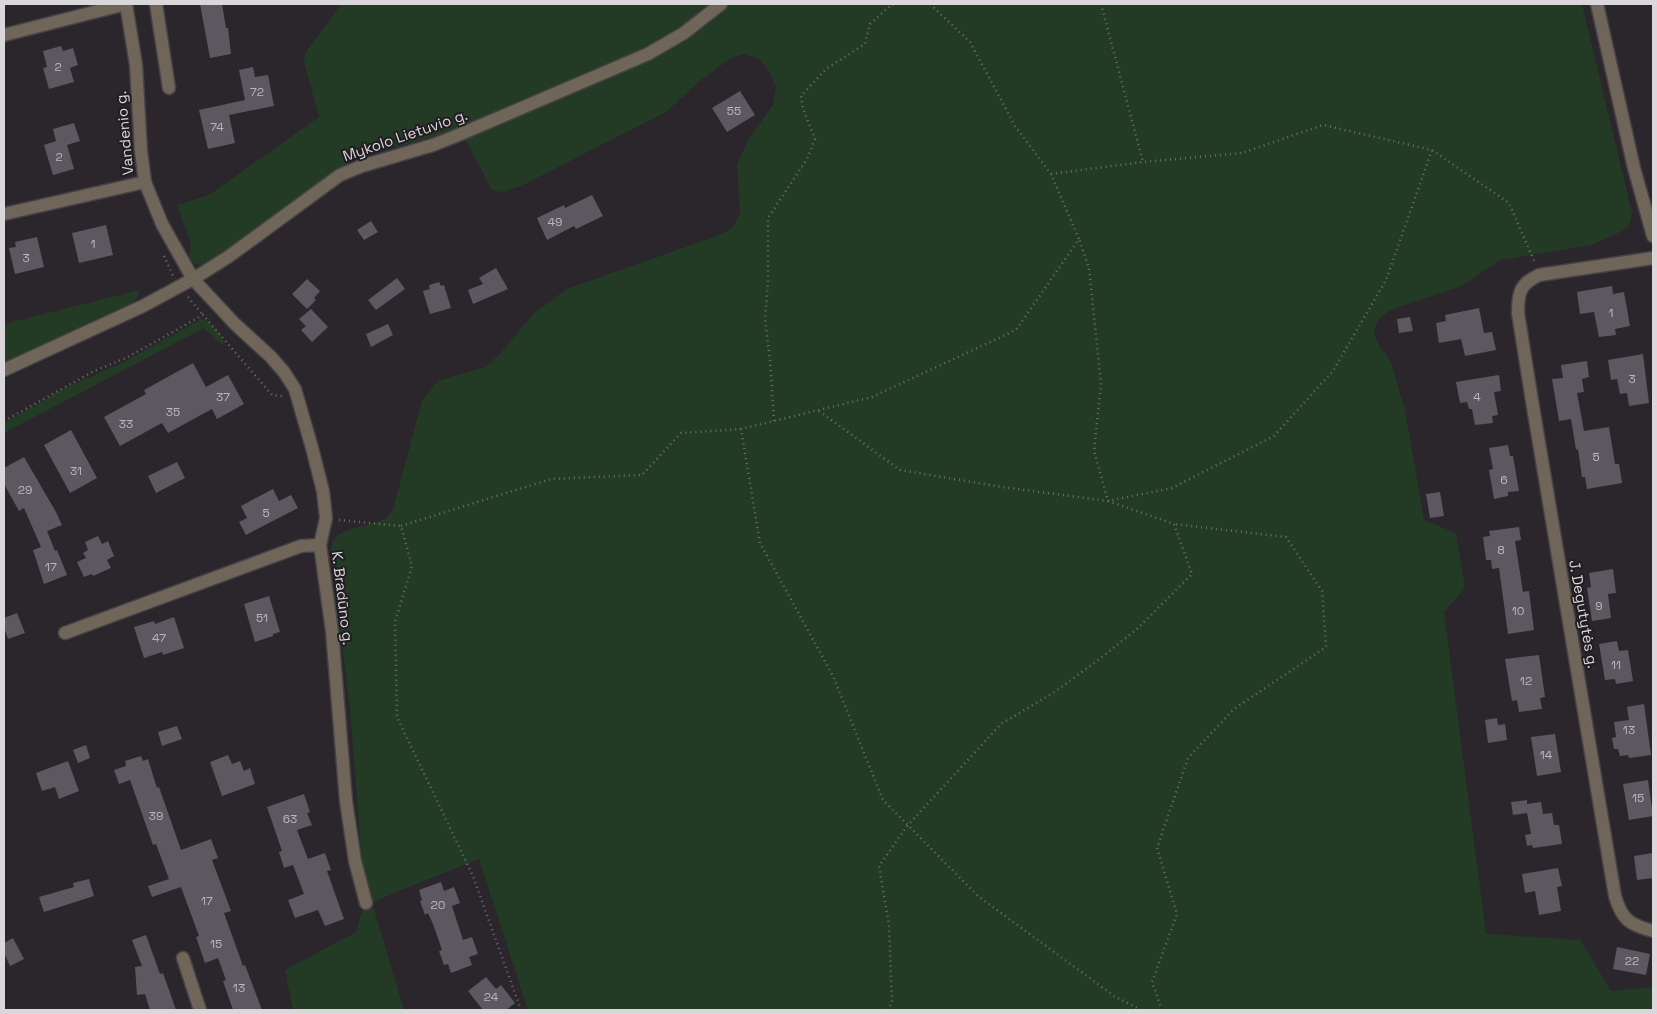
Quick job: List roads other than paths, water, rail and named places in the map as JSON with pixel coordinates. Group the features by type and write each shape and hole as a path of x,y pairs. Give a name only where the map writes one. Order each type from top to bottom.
{"street":[{"path":"4,35 126,4"},
{"name":"Vandenio g.","path":"126,4 136,65 141,151 145,182 162,224 193,280"},
{"path":"156,4 169,88"},
{"name":"Mykolo Lietuvio g.","path":"4,370 143,306 193,280 228,257 340,175 362,166 433,145 456,136 648,54 684,33 721,4"},
{"path":"1597,4 1634,168 1653,236"},
{"path":"4,214 145,182"},
{"name":"J. Degutytės g.","path":"1653,258 1540,275 1528,280 1522,288 1518,299 1518,313 1532,401 1615,896 1618,908 1624,918 1635,927 1653,931"},
{"name":"K. Bradūno g.","path":"193,280 270,357 284,372 295,389 323,491 326,518 320,545 332,632 346,801 355,861 366,903"},
{"path":"65,633 302,546 320,545"},
{"path":"183,958 200,1010"}]}
